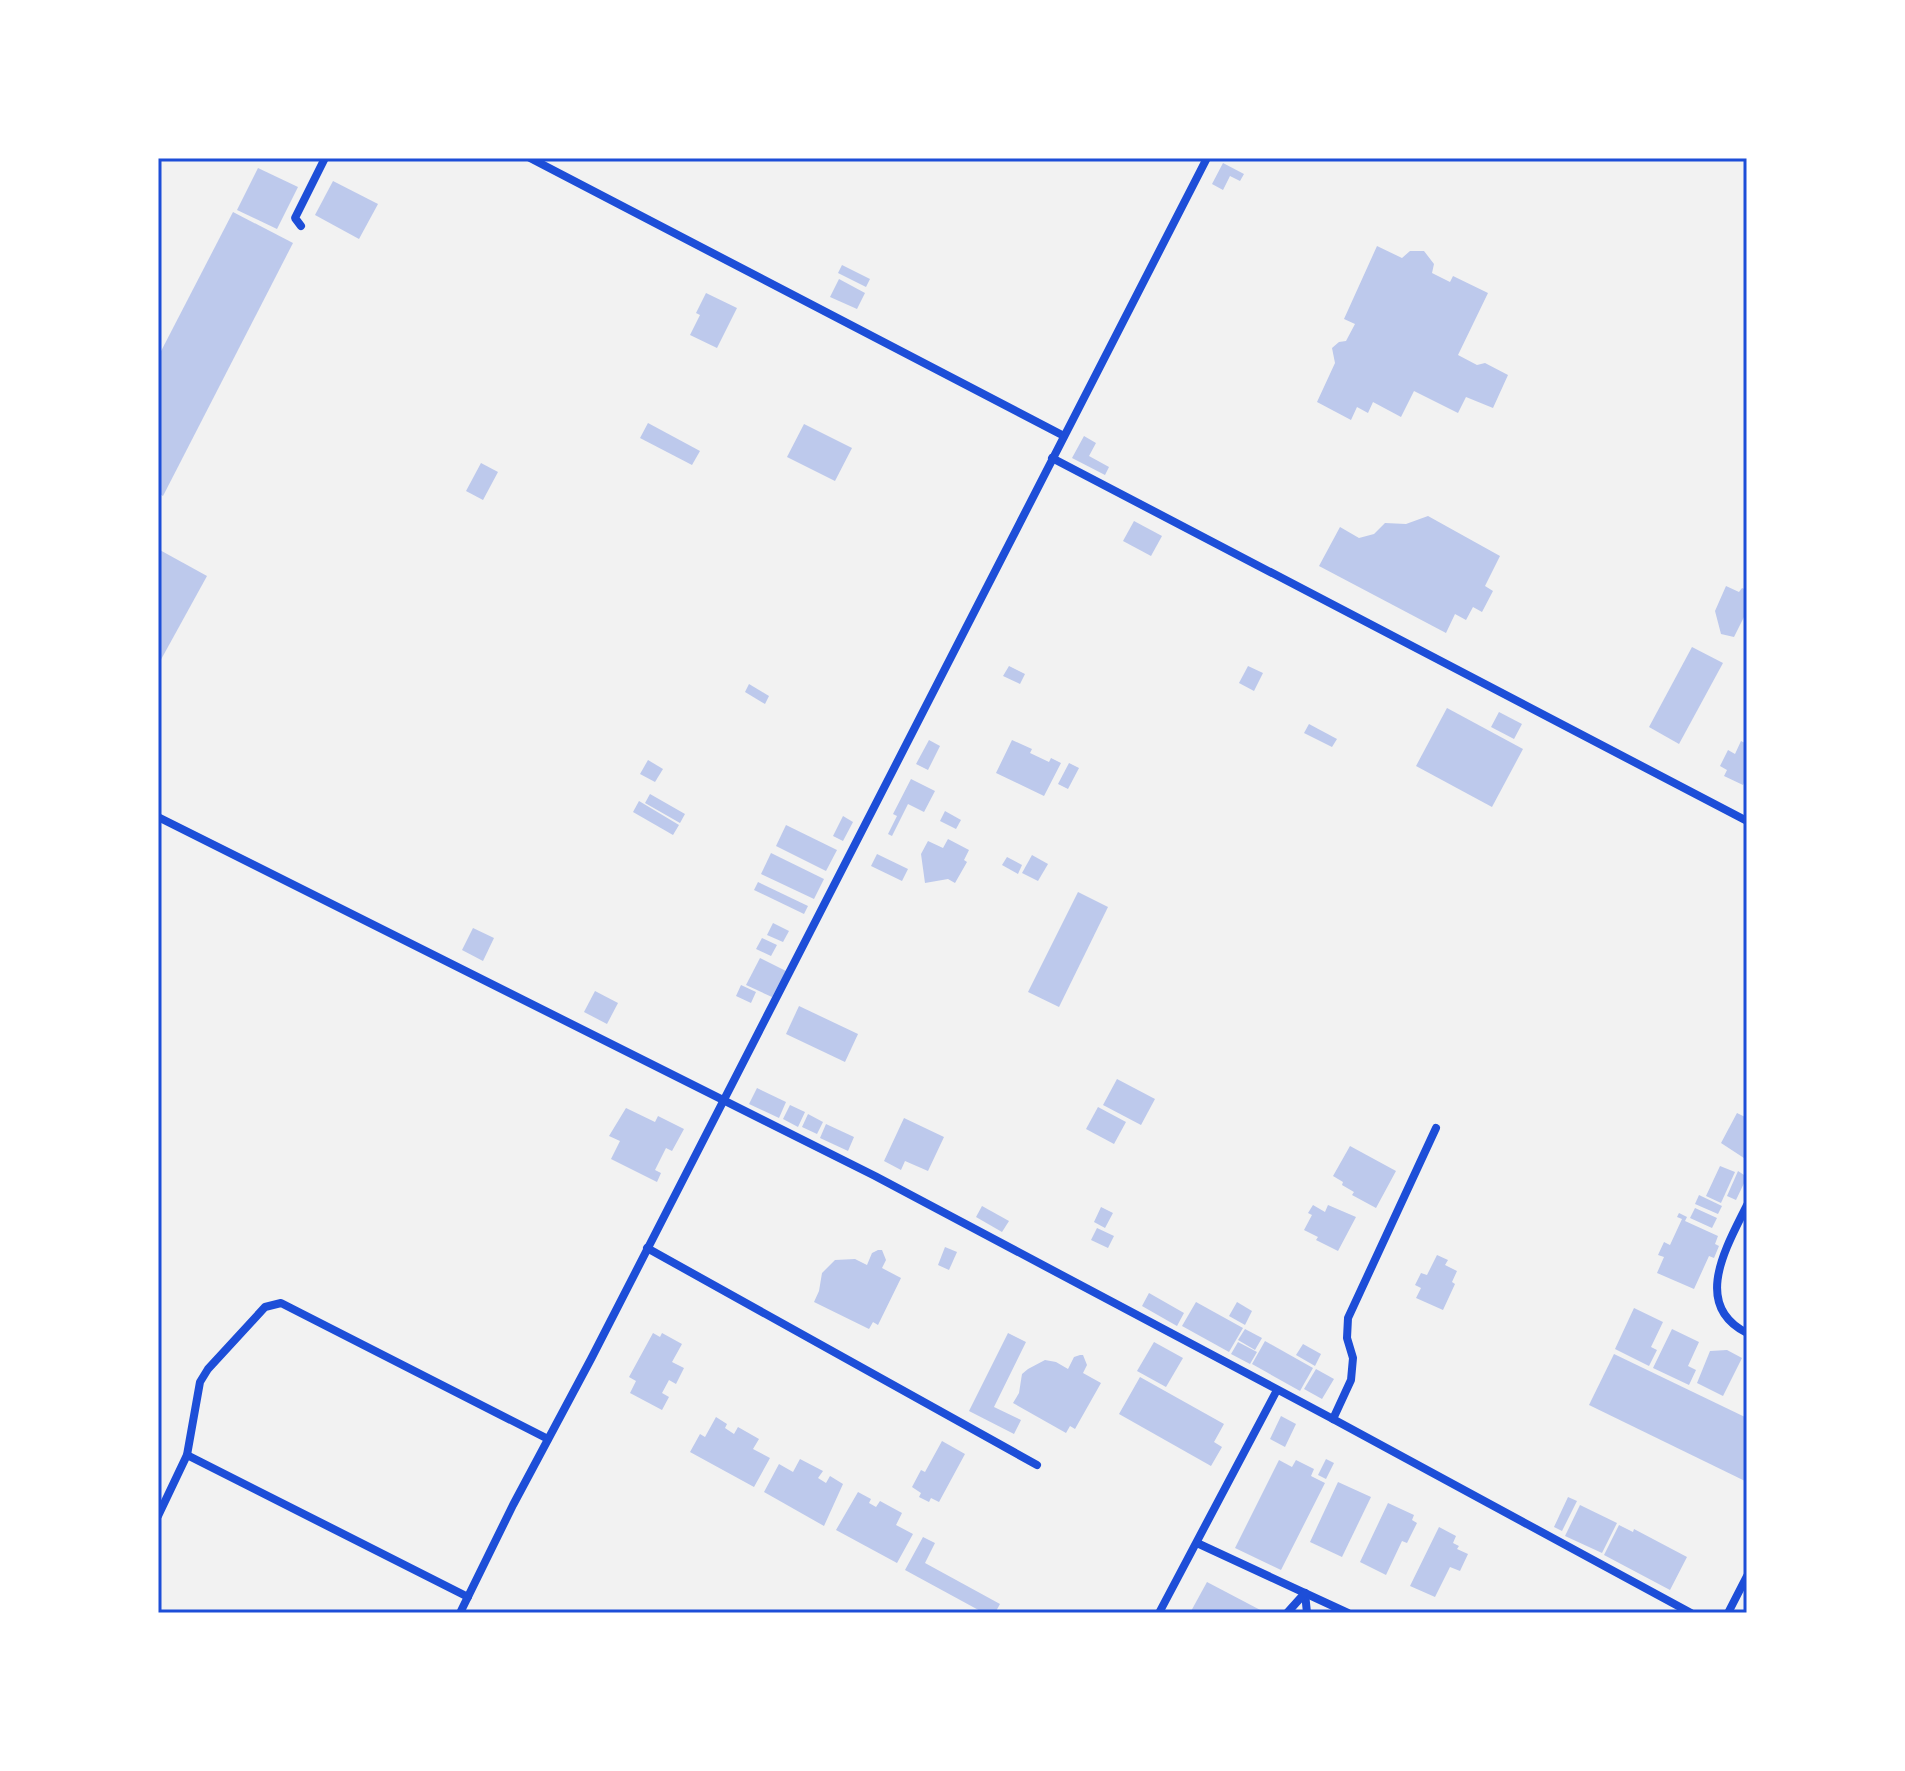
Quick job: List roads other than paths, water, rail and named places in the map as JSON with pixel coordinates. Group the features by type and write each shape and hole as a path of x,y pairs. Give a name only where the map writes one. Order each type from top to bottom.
{"street":[{"path":"301,226 295,218 325,158"},
{"path":"530,158 1064,436"},
{"path":"460,1613 1207,158"},
{"path":"1052,458 1747,821"},
{"path":"158,817 268,875 875,1176 1691,1613"},
{"path":"1333,1419 1351,1380 1353,1358 1347,1338 1348,1318 1436,1128"},
{"path":"1747,1205 1721,1264 1716,1289 1724,1316 1747,1333"},
{"path":"647,1248 1037,1465"},
{"path":"158,1516 187,1455 200,1382 208,1369 265,1307 281,1303 548,1439"},
{"path":"1159,1613 1277,1390"},
{"path":"187,1455 468,1597"},
{"path":"1197,1543 1348,1613"},
{"path":"1728,1613 1747,1576"},
{"path":"1287,1613 1305,1593"},
{"path":"1305,1593 1307,1613"}]}
